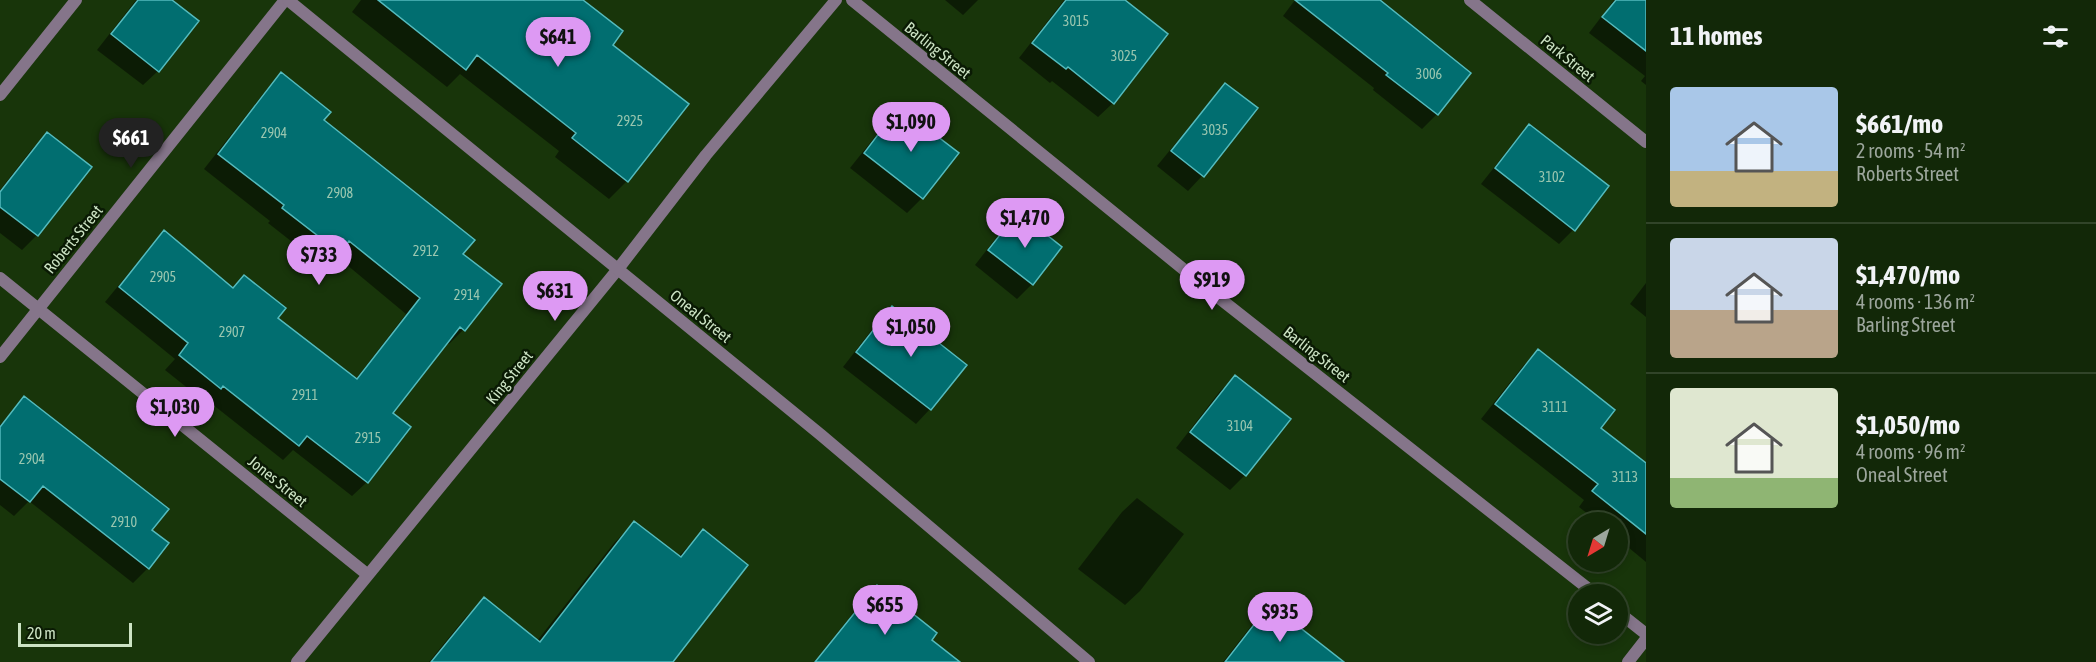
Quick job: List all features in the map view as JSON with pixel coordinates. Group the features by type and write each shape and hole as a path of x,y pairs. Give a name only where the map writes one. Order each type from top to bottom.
{"street":[{"path":"0,95 76,0"},
{"name":"Oneal Street","path":"286,0 821,435 1089,662"},
{"name":"Roberts Street","path":"0,357 286,0"},
{"name":"King Street","path":"297,662 618,269 706,155 836,0"},
{"name":"Barling Street","path":"852,0 1214,294 1582,584"},
{"name":"Park Street","path":"1470,0 1646,142"},
{"name":"Jones Street","path":"0,278 368,575"},
{"path":"1628,620 1646,634"},
{"path":"1628,662 1646,639"}],"building":[{"path":"138,0 172,0 199,21 159,72 111,34"},
{"path":"378,0 583,0 623,31 613,45 689,104 628,182 572,138 576,133 477,55 466,70"},
{"path":"1066,0 1125,0 1168,34 1114,104 1068,67 1066,69 1032,43"},
{"path":"1295,0 1380,0 1471,73 1438,115"},
{"path":"1616,0 1646,0 1646,51 1602,17"},
{"path":"281,72 331,112 324,120 475,240 463,254 502,284 465,331 460,327 393,413 411,427 368,483 307,436 299,446 223,386 221,389 179,355 188,343 119,287 164,230 233,288 244,275 286,308 278,318 357,379 420,298 349,241 340,253 282,208 284,205 218,154"},
{"path":"1225,83 1258,108 1204,177 1171,151"},
{"path":"899,107 959,153 923,199 864,153"},
{"path":"1529,124 1609,186 1575,231 1495,168"},
{"path":"47,132 92,167 38,236 0,207 0,192"},
{"path":"1018,212 1062,247 1033,285 988,250"},
{"path":"892,306 967,365 931,410 856,352"},
{"path":"1538,349 1615,410 1601,428 1646,463 1646,534 1628,520 1628,512 1618,512 1592,491 1598,484 1495,404"},
{"path":"1235,375 1291,419 1246,476 1190,432"},
{"path":"24,396 169,509 152,530 169,543 149,569 43,486 30,502 0,479 0,427"},
{"path":"634,521 681,557 703,529 748,565 673,662 431,662 484,597 540,642"},
{"path":"877,585 937,633 932,640 960,662 815,662"},
{"path":"1270,604 1344,662 1225,662"}]}
